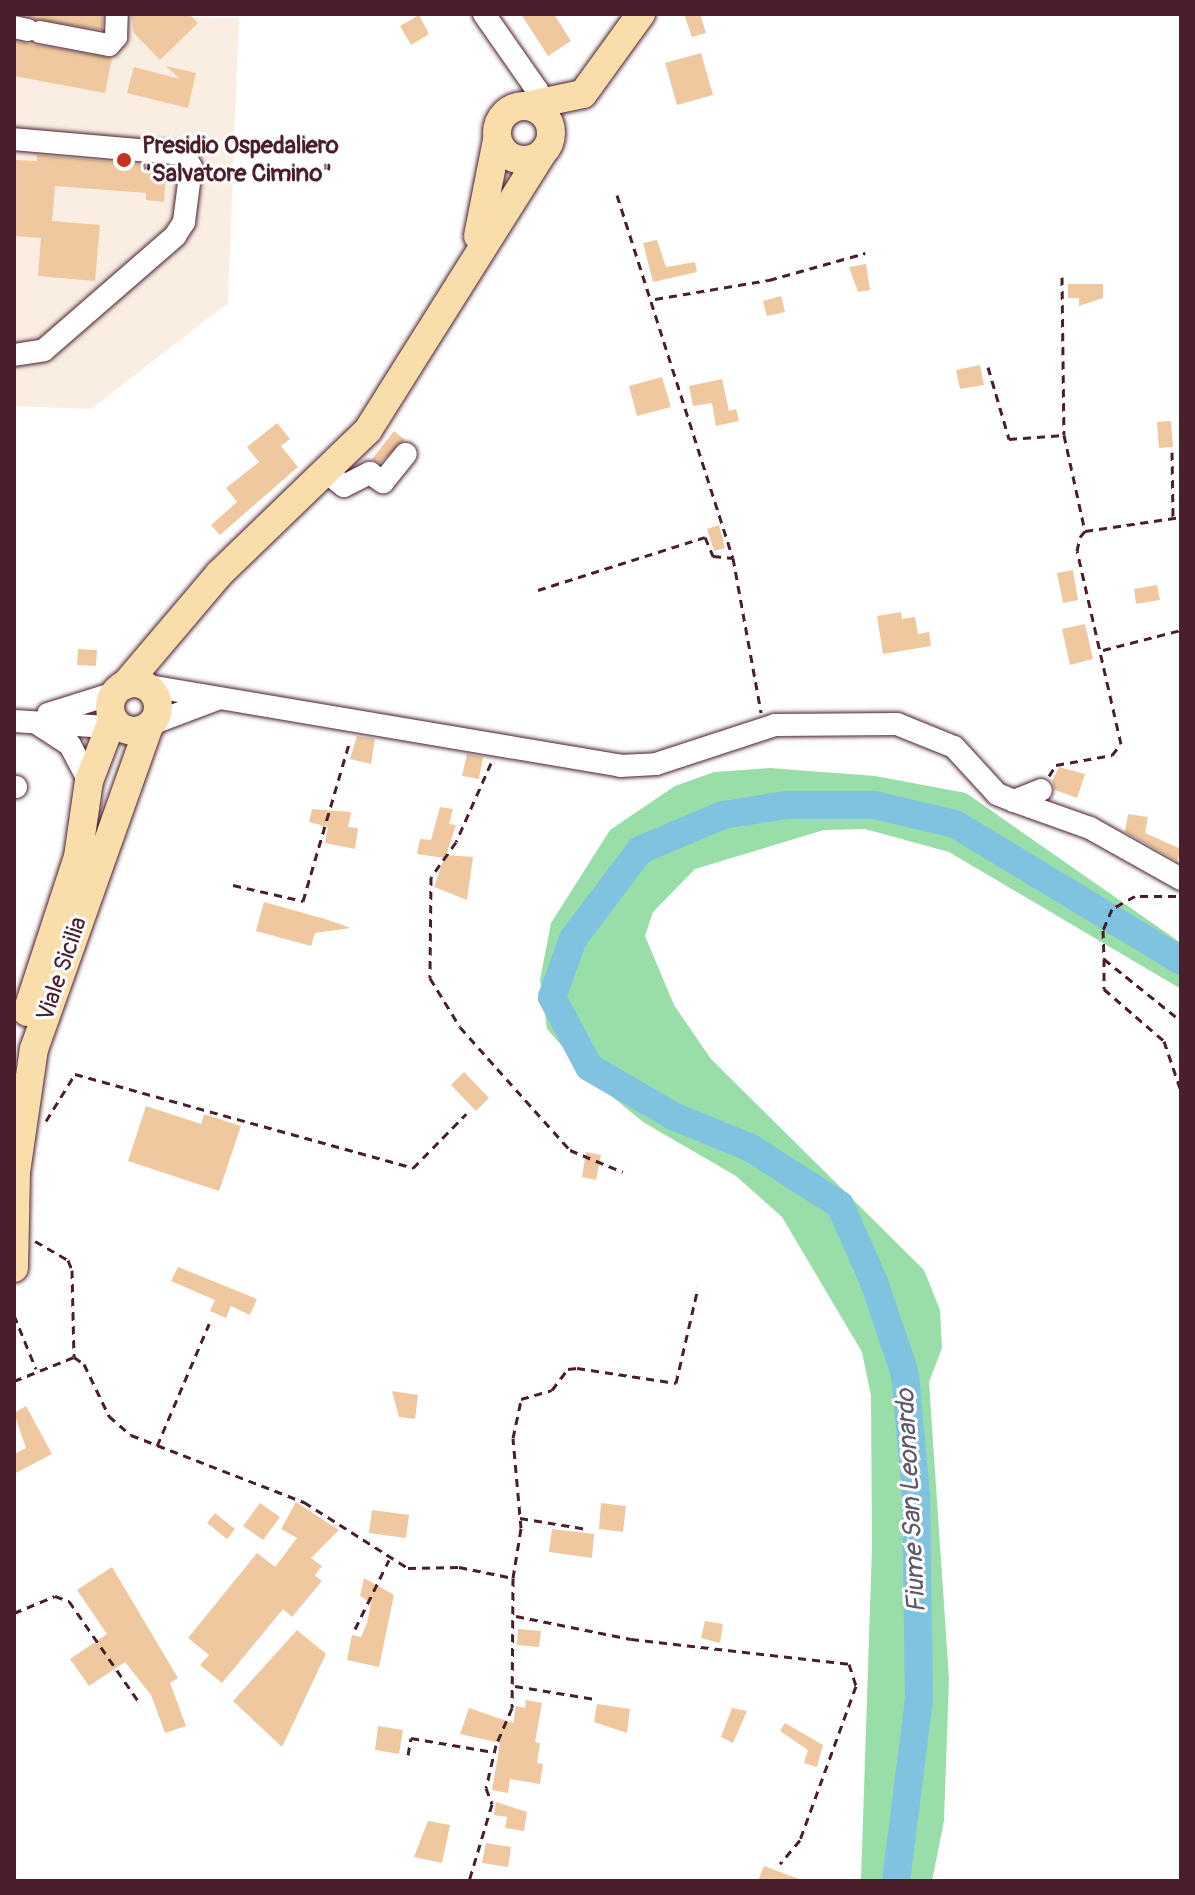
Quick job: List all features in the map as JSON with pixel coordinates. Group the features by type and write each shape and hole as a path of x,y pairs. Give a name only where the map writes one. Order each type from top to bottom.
{"main road":[{"path":"135,708 185,619 250,542 329,474 368,430 471,260 544,152 591,98 641,14"},
{"path":"471,260 499,121 538,105 583,94 609,64"},
{"path":"538,105 544,152"},
{"path":"497,140 515,160 544,152"},
{"name":"Viale Sicilia","path":"14,1057 78,857 89,781 135,708"},
{"name":"Viale Sicilia","path":"14,1268 16,1172 34,1049 135,708"}],"street":[{"path":"27,30 109,45 116,37 117,14"},
{"path":"484,14 507,51 518,85 538,105"},
{"path":"14,139 184,154 191,167 184,222 175,236 44,350 14,355"},
{"path":"329,474 344,486 370,473 383,482 406,454"},
{"path":"21,721 194,704 232,696"},
{"path":"21,721 232,696 582,762 656,764 764,727 897,724 954,747 980,779 1014,801 1090,828 1181,879"},
{"path":"21,721 70,745 89,781"},
{"path":"1014,801 1041,790"}],"path":[{"path":"617,195 655,299 733,558 764,727"},
{"path":"655,299 769,280 865,253"},
{"path":"1041,790 1056,765 1112,755 1121,744 1103,650 1077,551 1085,531 1064,435 1062,277"},
{"path":"988,367 1009,439 1064,435"},
{"path":"1172,452 1173,519"},
{"path":"1085,531 1181,517"},
{"path":"538,590 705,537 713,556 733,558"},
{"path":"1103,650 1181,630"},
{"path":"233,885 303,901 356,721"},
{"path":"496,744 456,842 431,877 430,978 460,1027 570,1150 623,1172"},
{"path":"1181,890 1162,900 1135,896 1112,909 1103,930 1104,989 1164,1041 1181,1091"},
{"path":"1104,959 1181,1021"},
{"path":"42,1129 75,1074 413,1168 466,1114"},
{"path":"1181,1224 1181,1236"},
{"path":"32,1225 33,1240 68,1260 72,1270 74,1357 109,1416 131,1435 304,1502 389,1560 408,1568 459,1567 513,1578"},
{"path":"469,1881 492,1804 486,1788 494,1752 515,1686 513,1578 520,1518 513,1438 521,1399 552,1390 568,1369 577,1368 676,1383 698,1288"},
{"path":"14,1315 36,1369"},
{"path":"157,1446 209,1324"},
{"path":"14,1381 36,1369 74,1357"},
{"path":"520,1518 587,1529"},
{"path":"355,1629 389,1560"},
{"path":"14,1613 55,1596 69,1601 141,1705"},
{"path":"516,1616 631,1639 837,1659 855,1670 856,1686 800,1840 780,1864"},
{"path":"515,1686 595,1699"},
{"path":"408,1755 411,1738 494,1752"}],"shaded area":[{"name":"Presidio Ospedaliero \"Salvatore Cimino\"","path":"14,14 239,18 228,303 91,409 14,406"}],"green space":[{"path":"770,768 875,776 966,793 1181,943 1181,989 949,852 865,829 824,830 695,869 653,912 645,936 674,1005 711,1059 924,1270 940,1310 942,1348 929,1382 949,1679 944,1821 932,1881 861,1881 872,1546 871,1396 862,1352 782,1217 736,1176 643,1122 591,1079 547,1029 540,980 551,923 610,830 675,786 714,772"}],"building":[{"path":"20,14 103,14 102,30 36,19"},
{"path":"131,14 189,14 198,23 160,60 134,33"},
{"path":"521,14 554,14 571,41 548,56"},
{"path":"684,14 700,14 706,33 692,37"},
{"path":"419,15 429,34 411,45 400,26"},
{"path":"14,41 112,58 105,93 14,76"},
{"path":"701,53 713,95 677,105 665,63"},
{"path":"166,66 196,73 188,108 127,93 134,67 180,79"},
{"path":"37,155 158,166 157,174 166,175 164,202 146,200 146,193 55,186 52,221 100,225 95,281 38,276 41,238 14,236 14,160 37,161"},
{"path":"657,240 666,267 695,262 697,272 653,282 643,243"},
{"path":"866,264 870,290 858,292 849,267"},
{"path":"1068,284 1103,284 1103,298 1079,306 1079,298 1068,298"},
{"path":"781,296 785,312 767,316 763,301"},
{"path":"980,365 984,385 960,389 956,370"},
{"path":"662,377 671,407 637,416 629,386"},
{"path":"722,379 729,411 736,409 739,421 716,426 712,403 693,406 689,386"},
{"path":"1171,421 1173,447 1159,448 1157,422"},
{"path":"277,423 290,439 281,446 298,467 220,535 211,525 237,502 226,488 259,462 247,447"},
{"path":"394,431 405,440 380,463 372,459"},
{"path":"719,525 725,548 714,551 707,529"},
{"path":"1073,570 1078,600 1063,603 1057,573"},
{"path":"1157,585 1160,600 1136,604 1134,589"},
{"path":"901,612 902,619 915,617 918,634 929,632 931,646 883,654 877,616"},
{"path":"1085,624 1093,659 1070,665 1062,629"},
{"path":"78,649 97,650 96,666 77,665"},
{"path":"357,736 375,739 371,764 350,759"},
{"path":"467,754 483,757 479,779 462,776"},
{"path":"1059,767 1085,774 1077,798 1055,790 1052,781"},
{"path":"440,807 453,809 449,824 456,825 446,855 473,857 467,900 434,887 444,858 417,854 420,839 431,840"},
{"path":"312,809 351,812 348,827 358,828 355,849 325,843 328,827 309,822"},
{"path":"1128,814 1148,817 1145,833 1181,849 1177,861 1125,832"},
{"path":"264,902 351,928 315,933 311,946 256,931"},
{"path":"464,1072 489,1098 476,1111 451,1085"},
{"path":"146,1106 201,1124 204,1114 241,1126 219,1191 128,1161"},
{"path":"586,1152 601,1155 596,1180 582,1177"},
{"path":"178,1267 257,1299 250,1315 231,1306 226,1318 210,1311 215,1300 171,1281"},
{"path":"392,1391 418,1395 415,1419 399,1417"},
{"path":"26,1406 52,1454 14,1474 14,1454 26,1448 14,1413"},
{"path":"296,1502 339,1530 311,1558 322,1566 315,1575 322,1581 292,1617 283,1609 222,1683 200,1665 209,1655 188,1638 257,1553 275,1567 297,1538 281,1529"},
{"path":"260,1503 280,1517 263,1540 243,1526"},
{"path":"601,1503 626,1506 623,1532 599,1529"},
{"path":"372,1510 409,1515 406,1538 369,1533"},
{"path":"215,1513 235,1529 227,1539 207,1523"},
{"path":"552,1529 594,1534 592,1558 549,1552"},
{"path":"112,1567 178,1678 170,1683 186,1726 165,1733 151,1695 125,1662 89,1686 70,1659 107,1634 77,1590"},
{"path":"364,1578 394,1595 379,1667 347,1660 352,1635 361,1637 367,1623 371,1603 360,1596"},
{"path":"705,1621 723,1624 720,1643 701,1638"},
{"path":"518,1629 541,1631 539,1647 517,1645"},
{"path":"297,1630 326,1654 282,1747 233,1701"},
{"path":"526,1700 542,1703 535,1742 540,1743 537,1763 543,1764 540,1784 510,1779 508,1793 492,1790 500,1743 460,1734 469,1708 513,1723 516,1706 525,1708"},
{"path":"597,1704 630,1709 627,1733 594,1722"},
{"path":"732,1708 747,1711 733,1743 721,1737"},
{"path":"785,1723 823,1745 817,1767 804,1763 808,1750 780,1731"},
{"path":"378,1726 403,1730 399,1754 375,1750"},
{"path":"496,1802 527,1812 524,1831 505,1828 507,1817 494,1815"},
{"path":"428,1821 450,1825 442,1863 414,1857"},
{"path":"486,1843 511,1847 508,1867 482,1863"},
{"path":"764,1866 802,1880 758,1881"}],"waterway":[{"name":"Fiume San Leonardo","path":"896,1881 919,1700 916,1495 905,1374 874,1282 840,1205 751,1148 673,1116 589,1067 552,997 573,939 640,850 723,815 787,805 874,805 955,824 1181,961"}],"place":[{"name":"Presidio Ospedaliero \"Salvatore Cimino\"","path":"124,160"}]}
